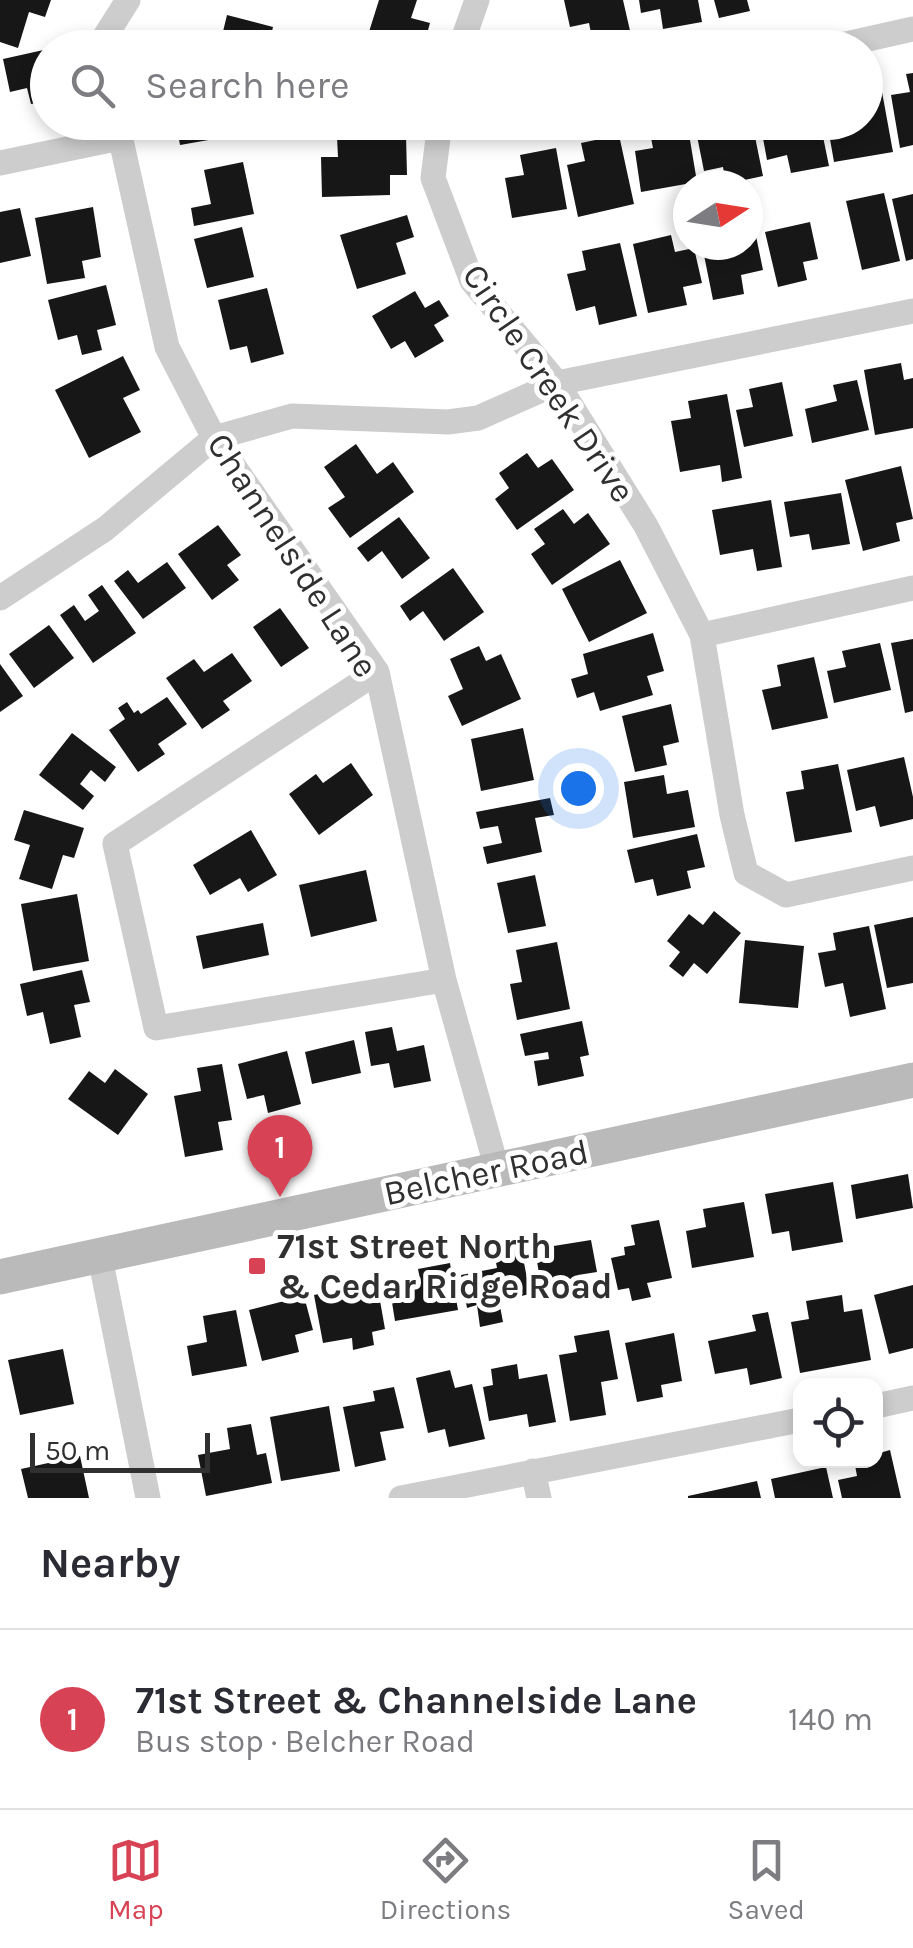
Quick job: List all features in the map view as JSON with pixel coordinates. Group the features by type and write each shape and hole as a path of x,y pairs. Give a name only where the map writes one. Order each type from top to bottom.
{"main road":[{"name":"Belcher Road","path":"0,1277 913,1080"}],"street":[{"path":"109,30 128,0"},
{"path":"467,30 478,0"},
{"path":"883,36 913,29"},
{"path":"0,163 82,140"},
{"name":"Channelside Lane","path":"120,140 167,347 214,438 377,672 444,980 498,1168"},
{"name":"Circle Creek Drive","path":"438,140 434,178 472,280 557,383 646,526 702,635 746,873 786,895 913,868"},
{"path":"0,598 105,530 214,438 292,416 448,422 478,418 557,383 913,311"},
{"path":"702,635 913,588"},
{"path":"377,672 115,844 156,1028 444,980"},
{"path":"100,1257 148,1498"},
{"path":"883,1404 913,1398"},
{"path":"401,1498 485,1489 534,1470 793,1421"},
{"path":"534,1470 540,1498"}],"building":[{"path":"0,0 51,0 45,17 29,12 18,48 0,42"},
{"path":"379,0 417,0 411,18 430,23 428,30 370,30"},
{"path":"564,0 623,0 630,30 590,30 589,23 570,27"},
{"path":"639,0 698,0 702,22 663,29 660,9 641,13"},
{"path":"714,0 747,0 750,11 719,18"},
{"path":"227,15 273,27 272,30 223,30"},
{"path":"30,53 30,100 27,88 10,92 3,59"},
{"path":"913,73 913,145 900,148 891,95 910,92 906,74"},
{"path":"883,97 893,152 834,162 830,140 883,140"},
{"path":"179,140 209,140 180,145"},
{"path":"337,140 406,140 407,175 390,175 390,195 322,197 321,157 338,157"},
{"path":"620,140 634,204 578,217 567,165 585,161 581,143"},
{"path":"651,140 690,140 695,170 673,170 673,186 641,192 635,151 653,148"},
{"path":"698,140 756,140 762,170 704,170"},
{"path":"763,140 824,140 829,166 791,173 787,155 767,160"},
{"path":"556,148 567,209 512,218 505,178 524,175 520,155"},
{"path":"243,162 254,214 194,226 191,208 211,204 204,170"},
{"path":"884,193 900,261 862,270 846,201"},
{"path":"913,194 913,259 906,261 892,199"},
{"path":"93,207 101,257 82,261 85,278 47,284 35,218"},
{"path":"20,208 31,256 0,263 0,212"},
{"path":"407,215 414,237 396,243 406,274 357,289 340,235"},
{"path":"810,222 818,259 803,262 807,280 778,287 765,232"},
{"path":"242,227 254,277 207,288 194,239"},
{"path":"671,235 673,260 697,260 702,283 683,287 687,305 648,313 633,244"},
{"path":"620,243 637,316 599,325 595,306 576,311 567,274 586,270 582,251"},
{"path":"705,260 761,260 763,270 741,275 744,294 713,300"},
{"path":"106,285 116,325 97,330 102,350 82,355 77,335 58,340 48,300"},
{"path":"267,288 284,354 251,363 247,346 230,350 218,300"},
{"path":"415,291 425,308 439,300 449,316 434,325 444,341 415,358 405,341 391,349 372,316"},
{"path":"123,356 140,390 123,398 141,432 89,458 55,390"},
{"path":"901,363 904,380 913,378 913,428 875,435 864,370"},
{"path":"857,380 869,430 812,443 805,409 837,401 833,385"},
{"path":"782,382 793,436 744,447 736,410 753,407 749,389"},
{"path":"727,394 742,478 722,482 720,465 680,472 671,421 691,418 688,401"},
{"path":"356,444 377,474 393,462 414,492 350,538 328,508 345,497 324,467"},
{"path":"527,453 538,468 552,459 574,490 517,530 495,499 509,488 499,473"},
{"path":"901,466 913,519 896,523 900,541 863,551 845,480"},
{"path":"841,493 850,544 812,550 809,534 790,537 784,502"},
{"path":"771,500 782,567 757,571 753,549 720,555 712,510"},
{"path":"563,509 574,524 588,513 610,544 552,585 531,554 545,544 534,529"},
{"path":"399,517 430,558 402,579 382,551 368,562 357,548"},
{"path":"218,525 241,555 227,565 239,580 212,600 178,554"},
{"path":"620,560 647,613 589,642 562,589"},
{"path":"167,562 186,588 143,619 114,581 128,570 138,583"},
{"path":"453,568 484,612 444,641 423,611 410,621 400,606"},
{"path":"102,585 136,633 93,663 60,615 74,605 85,621 99,611 88,595"},
{"path":"280,608 309,648 281,667 253,627"},
{"path":"49,625 74,658 34,688 9,654"},
{"path":"653,633 664,671 647,676 653,695 600,711 594,692 577,698 571,679 588,674 583,654"},
{"path":"913,639 913,711 905,713 891,643"},
{"path":"880,643 891,690 834,703 827,671 846,667 842,651"},
{"path":"479,646 486,661 501,654 521,699 462,726 448,696 463,689 450,659"},
{"path":"232,653 252,681 223,701 230,710 202,729 166,678 194,659 204,672"},
{"path":"814,657 828,718 772,730 762,690 781,686 777,665"},
{"path":"0,664 23,696 0,712"},
{"path":"167,697 187,724 158,744 165,754 138,772 109,730 125,719 118,708 127,702 134,713 138,710 141,714"},
{"path":"671,704 679,742 663,746 667,765 635,772 622,716"},
{"path":"523,728 534,780 481,791 471,739"},
{"path":"72,733 116,767 105,782 91,770 80,784 94,796 83,810 39,775"},
{"path":"904,757 913,797 913,819 880,827 875,806 856,811 847,770"},
{"path":"351,763 373,795 319,835 289,794 316,774 323,783"},
{"path":"838,764 852,832 795,842 786,792 804,789 801,771"},
{"path":"664,775 667,794 688,790 695,827 633,838 624,782"},
{"path":"550,798 554,815 535,818 542,852 487,864 483,847 502,843 498,826 480,829 476,812"},
{"path":"24,810 84,828 74,858 63,855 52,889 19,879 30,845 14,840"},
{"path":"251,830 277,875 248,892 240,878 210,895 193,865"},
{"path":"697,834 705,867 687,871 691,888 657,896 653,879 635,883 627,850"},
{"path":"366,870 377,921 311,937 299,885"},
{"path":"535,875 546,926 508,933 497,883"},
{"path":"77,894 89,961 33,971 21,904"},
{"path":"714,911 741,933 707,974 694,963 683,977 669,966 680,952 667,941 689,914 703,925"},
{"path":"913,917 913,983 887,988 874,925"},
{"path":"263,923 269,955 203,969 196,936"},
{"path":"869,926 886,1009 850,1017 843,983 825,987 818,953 836,950 833,933"},
{"path":"745,940 804,946 798,1008 739,1003"},
{"path":"557,942 570,1009 517,1020 510,984 522,982 516,950"},
{"path":"82,970 90,1002 74,1005 81,1037 50,1044 43,1012 27,1016 20,984"},
{"path":"582,1021 589,1055 580,1057 584,1076 538,1086 534,1061 549,1059 548,1052 525,1056 520,1034"},
{"path":"392,1027 397,1051 424,1045 431,1081 394,1088 389,1063 371,1066 365,1032"},
{"path":"354,1040 361,1073 312,1084 305,1052"},
{"path":"287,1051 301,1104 268,1113 264,1095 247,1099 238,1064"},
{"path":"222,1064 232,1120 218,1122 223,1150 185,1157 174,1096 201,1091 197,1068"},
{"path":"115,1069 148,1094 118,1135 68,1099 89,1071 105,1083"},
{"path":"908,1174 913,1208 856,1219 851,1185"},
{"path":"833,1182 843,1242 792,1251 789,1231 772,1234 765,1194"},
{"path":"744,1202 754,1257 692,1268 686,1231 706,1227 703,1209"},
{"path":"659,1220 672,1278 647,1283 651,1297 632,1301 629,1288 618,1290 611,1258 625,1255 624,1247 635,1245 631,1225"},
{"path":"591,1240 597,1272 578,1275 581,1291 543,1298 535,1249"},
{"path":"521,1247 530,1294 499,1301 503,1322 480,1327 477,1305 467,1308 461,1275 497,1268 494,1252"},
{"path":"450,1263 458,1310 395,1321 390,1290 421,1284 418,1269"},
{"path":"376,1278 385,1329 372,1332 374,1345 353,1350 352,1338 323,1343 314,1295 342,1289 341,1284"},
{"path":"913,1285 913,1348 889,1354 874,1295"},
{"path":"842,1295 844,1312 862,1309 871,1360 800,1373 791,1322 809,1319 806,1301"},
{"path":"304,1296 313,1330 295,1335 299,1352 262,1361 249,1310"},
{"path":"236,1310 247,1366 192,1376 187,1346 207,1342 203,1316"},
{"path":"768,1312 782,1378 750,1385 747,1368 715,1374 708,1341 756,1331 752,1315"},
{"path":"609,1330 618,1379 601,1382 606,1415 570,1421 559,1355 577,1352 574,1336"},
{"path":"674,1333 682,1381 661,1385 663,1397 637,1402 625,1343"},
{"path":"63,1349 74,1404 20,1415 8,1360"},
{"path":"517,1364 519,1379 547,1374 556,1422 529,1427 527,1414 489,1421 483,1387 493,1385 491,1369"},
{"path":"450,1370 455,1388 472,1384 485,1439 449,1447 445,1429 428,1433 416,1378"},
{"path":"394,1387 404,1428 380,1432 386,1460 355,1467 343,1407 375,1401 373,1391"},
{"path":"329,1406 340,1471 281,1481 270,1417"},
{"path":"251,1424 257,1455 266,1453 272,1483 206,1496 198,1455 230,1449 227,1428"},
{"path":"890,1450 901,1498 842,1498 838,1480 857,1476 856,1468 883,1468 883,1452"},
{"path":"80,1456 89,1498 28,1498 21,1469"},
{"path":"826,1468 833,1498 775,1498 771,1479"},
{"path":"757,1481 761,1498 688,1498 688,1496"}],"place":[{"name":"71st Street & Channelside Lane","path":"280,1197"},
{"name":"71st Street North & Cedar Ridge Road","path":"257,1266"}]}
